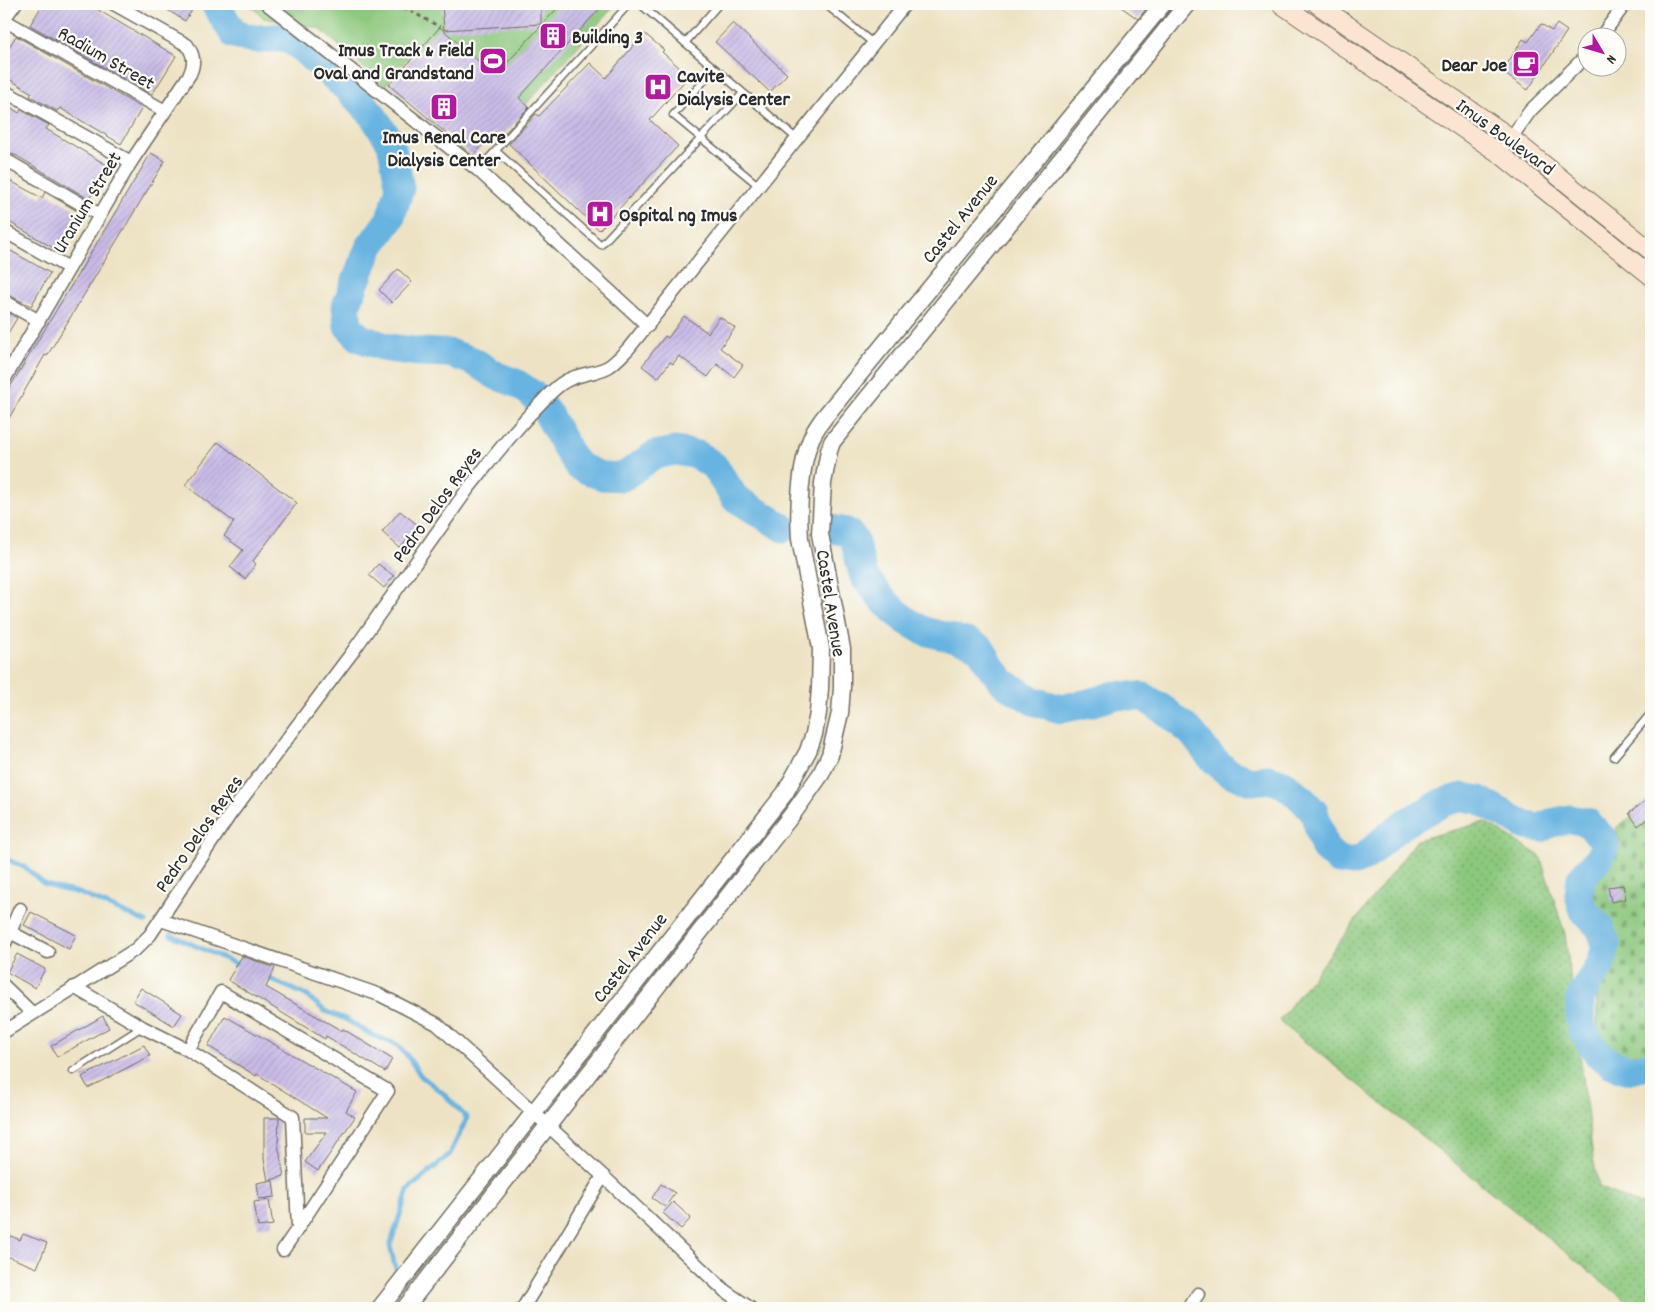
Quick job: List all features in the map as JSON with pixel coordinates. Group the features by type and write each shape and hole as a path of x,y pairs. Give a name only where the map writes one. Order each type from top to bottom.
{"main road":[{"name":"Imus Boulevard","path":"1281,4 1500,154 1651,276"},
{"name":"Imus Boulevard","path":"1316,4 1511,138 1651,251"}],"street":[{"path":"4,19 15,4"},
{"name":"Uranium Street","path":"4,378 131,162 166,111 193,66 193,53 187,45 114,4"},
{"path":"267,4 478,170 648,326"},
{"name":"Pedro Delos Reyes","path":"4,1032 136,949 150,935 229,816 351,654 467,490 551,392 563,382 580,374 596,372 609,366 628,349 906,4"},
{"name":"Castel Avenue","path":"380,1308 785,792 808,751 814,734 818,712 821,648 800,539 799,523 806,456 812,437 816,429 848,388 1163,4"},
{"name":"Castel Avenue","path":"405,1308 794,812 821,774 830,755 840,713 842,688 842,649 820,534 823,483 832,442 1187,4"},
{"path":"1607,28 1625,4"},
{"name":"Radium Street","path":"4,19 166,111"},
{"path":"1500,154 1530,111 1578,64"},
{"path":"4,91 131,162"},
{"path":"4,159 100,215"},
{"path":"4,231 69,268"},
{"path":"4,301 39,321"},
{"path":"4,945 20,909"},
{"path":"161,920 380,995 437,1024 725,1291 750,1308"},
{"path":"10,932 48,952"},
{"path":"4,986 32,1013"},
{"path":"74,987 142,1027 188,1050 293,1117 298,1228"},
{"path":"188,1050 221,992 388,1091 283,1250"},
{"path":"523,1308 603,1176"},
{"path":"1188,1308 1198,1294"}],"lane":[{"path":"478,170 629,4"},
{"path":"640,4 797,139"},
{"path":"685,43 719,4"},
{"path":"826,4 874,44"},
{"path":"715,69 673,115 759,187"},
{"path":"496,150 601,245 743,93"},
{"path":"1614,757 1651,713"},
{"path":"73,1071 142,1027"}],"path":[{"path":"388,4 403,7 440,27"}],"green space":[{"name":"Imus Track & Field Oval and Grandstand","path":"249,4 616,4 502,131 412,52 385,86 319,28 264,18"},
{"path":"1651,801 1651,1061 1633,1064 1614,1058 1603,1049 1597,1035 1597,988 1615,952 1606,924 1587,910 1584,903 1593,885 1617,850 1620,841 1615,829"},
{"path":"1485,822 1540,856 1565,934 1593,1158 1599,1187 1640,1205 1651,1202 1651,1308 1635,1308 1279,1021 1417,840"}],"building":[{"path":"43,4 88,4 176,56 151,94 30,25"},
{"path":"158,4 196,4 185,21"},
{"path":"442,4 541,4 541,24 444,30"},
{"path":"561,4 604,4 519,98 529,107 501,137 495,131 473,156 389,85 440,27 495,76"},
{"path":"1117,4 1150,4 1138,19"},
{"path":"733,23 787,74 770,92 715,42"},
{"name":"Dear Joe","path":"1541,24 1552,31 1557,24 1567,31 1528,90 1502,72 1523,39 1528,42"},
{"path":"644,33 664,50 662,52 689,76 650,120 678,146 599,230 509,144 536,114 539,116 590,63 606,78"},
{"path":"16,36 142,108 121,144 60,108 57,111 30,96 32,93 4,76 4,56"},
{"path":"4,103 19,113 21,110 49,125 46,129 110,167 89,199 17,156 4,151"},
{"path":"151,153 165,161 47,356 45,355 4,427 4,397"},
{"path":"4,168 8,171 4,177"},
{"path":"4,177 42,198 45,192 79,212 57,250 4,219"},
{"path":"4,247 50,273 31,306 4,293"},
{"path":"398,269 412,282 392,303 379,290"},
{"path":"4,310 17,318 4,340"},
{"path":"684,316 708,333 720,317 735,328 720,348 743,365 734,377 717,364 708,377 679,356 673,364 670,362 658,378 642,366 665,336 668,338"},
{"path":"218,442 297,503 253,561 256,564 245,579 230,567 243,550 224,536 234,522 185,485"},
{"path":"400,511 419,526 400,548 382,532"},
{"path":"378,564 394,576 384,588 369,575"},
{"path":"1651,797 1651,816 1638,826 1629,813"},
{"path":"1623,885 1626,899 1611,902 1608,887"},
{"path":"31,912 76,935 69,949 24,925"},
{"path":"17,954 45,969 35,988 7,972"},
{"path":"242,956 275,968 266,987 342,1031 343,1029 392,1059 385,1072 326,1036 325,1039 228,980"},
{"path":"141,988 182,1014 174,1026 133,1001"},
{"path":"103,1016 109,1028 57,1057 51,1046"},
{"path":"225,1016 357,1092 346,1111 355,1117 318,1171 305,1162 327,1132 305,1132 305,1118 327,1118 208,1046"},
{"path":"144,1045 150,1056 88,1088 82,1077"},
{"path":"264,1118 279,1118 278,1144 284,1176 268,1181 264,1159"},
{"path":"273,1181 275,1197 259,1199 257,1183"},
{"path":"661,1184 675,1193 665,1207 652,1198"},
{"path":"269,1200 273,1225 258,1227 254,1202"},
{"path":"673,1202 691,1218 681,1229 663,1213"},
{"path":"4,1233 20,1240 23,1234 47,1243 37,1268 4,1255"}],"waterway":[{"path":"215,4 234,34 254,39 283,38 299,46 351,92 371,113 391,143 400,188 390,219 369,248 346,306 348,326 360,338 388,348 449,353 473,361 497,376 516,383 532,394 548,414 578,466 601,476 623,477 654,455 676,451 698,455 714,466 735,498 784,528"},
{"path":"832,529 847,532 854,539 864,577 885,602 905,620 924,631 970,643 981,649 991,667 1003,682 1033,701 1061,709 1116,695 1144,697 1167,712 1192,733 1209,755 1227,772 1251,781 1268,779 1284,784 1302,799 1314,812 1325,849 1338,860 1352,862 1365,857 1389,835 1407,822 1444,802 1463,797 1479,800 1526,826 1541,828 1551,823 1570,819 1587,822 1603,839 1605,845 1600,857 1581,878 1579,895 1584,911 1600,928 1606,944 1601,965 1588,983 1580,999 1582,1030 1598,1054 1612,1064 1629,1070 1651,1065"},
{"path":"4,858 26,868 43,883 79,893 146,922"},
{"path":"171,935 241,966"},
{"path":"265,977 306,995 325,1011 345,1019 374,1036 396,1044 406,1054 421,1076 443,1093 467,1118 450,1154 408,1190 390,1246 395,1267"}],"place":[{"name":"Building 3","path":"553,36"},
{"name":"Imus Track & Field Oval and Grandstand","path":"493,61"},
{"name":"Dear Joe","path":"1526,64"},
{"name":"Cavite Dialysis Center","path":"658,87"},
{"name":"Imus Renal Care Dialysis Center","path":"444,107"},
{"name":"Ospital ng Imus","path":"600,214"}]}
